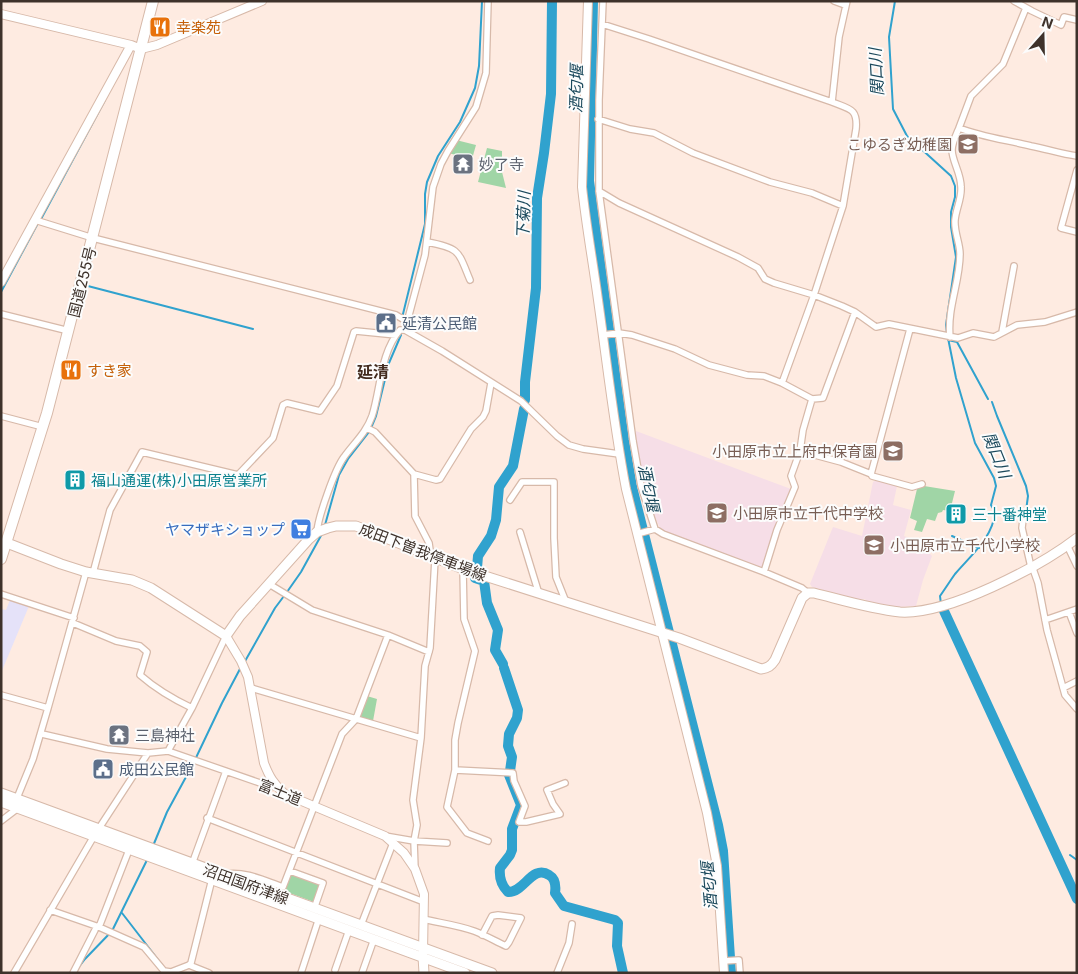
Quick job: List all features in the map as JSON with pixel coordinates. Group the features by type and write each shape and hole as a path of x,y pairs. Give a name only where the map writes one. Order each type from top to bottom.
{"highway":[{"name":"国道255号","path":"1,559 4,539 44,427 153,1"}],"main road":[{"name":"成田下曽我停車場線","path":"226,636 240,616 309,538 328,528 345,525 356,526 463,569 679,638 760,669 771,666 775,660 802,598 808,593"},
{"path":"808,593 900,612 922,611 971,595 1005,581 1077,538"},
{"path":"4,539 61,564 132,580 151,588 226,636"},
{"name":"沼田国府津線","path":"1,793 17,798 97,833 129,850 151,852 212,879 465,973"},
{"name":"沼田国府津線","path":"1,802 221,874 492,973"},
{"path":"423,957 424,973"}],"street":[{"path":"1,14 141,49 157,45 262,1"},
{"path":"404,330 425,255 433,187 441,164 476,107 484,83 486,73 488,1"},
{"path":"588,1 582,187 584,213 619,454 713,843 724,973"},
{"path":"603,1 598,119 600,190 635,450 652,530"},
{"path":"832,102 839,37 846,3 834,1"},
{"path":"1014,1 1061,24 1064,17 1077,20"},
{"path":"948,337 960,254 955,218 961,199 962,188 958,166 952,156 952,148 971,96 1003,64 1026,8"},
{"path":"602,24 832,102 850,109 857,117 843,206 814,295 782,383"},
{"path":"1,282 38,222 130,45"},
{"path":"598,119 630,130 654,133 693,153 770,182 812,193 843,206"},
{"path":"959,128 974,134 1033,146 1060,154 1077,156"},
{"path":"1077,170 1061,228 1077,232"},
{"path":"600,190 619,203 738,257 758,268 765,279 814,295 855,312 876,327 889,324 948,337 958,338 973,333 994,337 1017,325 1045,322 1077,312"},
{"path":"38,222 93,238 387,312 406,321"},
{"path":"427,242 456,250 470,280"},
{"path":"1002,332 1014,266"},
{"path":"603,335 619,333 632,335 675,349 709,364 747,375 764,376 812,399 823,398 855,312"},
{"path":"1,314 69,331"},
{"path":"871,474 910,329"},
{"path":"318,532 318,521 336,470 344,456 369,429 384,362 400,330 404,330 442,351 521,402 569,445 619,454"},
{"path":"17,798 42,734 73,621 110,510 142,452 234,475 238,474 273,438 283,405 287,402 320,410 336,386 354,332 396,335"},
{"path":"369,429 414,474 436,480 440,479 470,429 486,411 491,383"},
{"path":"764,572 777,530 795,486 791,476 800,451 803,430 812,399"},
{"path":"1,416 44,427"},
{"path":"800,451 840,462 872,476 912,487 922,484"},
{"path":"414,474 415,516 429,543 433,558 429,652 424,673 421,738 413,800 417,825 414,841 416,869"},
{"path":"510,500 522,482 554,482 556,577 566,602"},
{"path":"1023,519 1022,528 1031,567 1038,583 1045,620 1063,688 1065,695 1077,709"},
{"path":"637,534 652,530 764,572 802,588 808,593"},
{"path":"520,532 539,594"},
{"path":"1067,545 1077,566"},
{"path":"463,569 464,619 475,651 458,723 455,770 448,806 467,833 488,841"},
{"path":"269,584 284,595 312,610 388,635 429,652"},
{"path":"1,594 73,621 116,641 143,647 147,652 140,675 174,699 192,708"},
{"path":"1045,620 1077,610"},
{"path":"1069,612 1077,633"},
{"path":"221,874 235,872 283,887 342,734 356,719 388,635"},
{"path":"226,636 243,664 250,688 264,763 268,776 276,787"},
{"path":"42,734 116,750 148,753 168,751 192,708 226,636"},
{"path":"1063,688 1077,681"},
{"path":"250,688 421,738"},
{"path":"1,694 48,708"},
{"name":"富士道","path":"168,751 276,787 285,794 385,836 393,842 416,869 424,894 423,957"},
{"path":"14,973 50,910 148,753"},
{"path":"455,770 513,773 514,781 525,806 519,822 560,814 547,790 564,783"},
{"path":"192,864 207,818 226,771"},
{"path":"1,821 18,808"},
{"path":"207,818 424,902"},
{"path":"385,836 414,841 447,843"},
{"path":"361,925 393,842"},
{"path":"73,973 96,928 99,928 129,850"},
{"path":"290,871 323,883 314,908"},
{"path":"189,965 212,879"},
{"path":"50,910 111,932 144,947 169,972 189,965 209,973"},
{"path":"423,920 452,925 482,935 506,946 521,918 492,916 482,935"},
{"path":"301,973 319,918"},
{"path":"557,973 569,944 572,924"},
{"path":"335,970 349,930"},
{"path":"362,973 374,939"},
{"path":"723,961 738,960 740,973"}],"shaded area":[{"name":"小田原市立千代中学校","path":"636,431 791,489 762,569 662,532 646,498 635,441"},
{"name":"小田原市立千代小学校","path":"877,480 897,486 893,505 911,510 904,536 919,542 932,556 916,606 897,607 867,602 865,599 860,600 812,587 810,584 833,527 862,536 873,482"},
{"path":"10,600 29,606 1,673 1,609 6,610"}],"green space":[{"path":"456,140 476,145 472,159 448,153"},
{"path":"487,148 502,151 502,172 506,188 478,182"},
{"path":"924,486 955,491 950,511 943,510 938,513 935,521 927,519 922,532 914,530 917,521 910,518 917,489"},
{"path":"367,696 377,699 373,721 360,718"},
{"path":"291,873 321,884 314,902 284,891"}],"waterway":[{"path":"403,314 425,224 427,182 438,156 460,122 475,88 479,66 482,1"},
{"name":"下菊川","path":"525,400 525,382 536,288 537,198 551,94 552,1"},
{"name":"酒匂堰","path":"593,1 589,181 624,440 632,487 718,825 723,851 731,973"},
{"name":"関口川","path":"895,1 889,37 893,109 907,136 951,176 955,186 951,227 956,257 946,325 947,333"},
{"path":"41,219 105,100"},
{"path":"1,292 38,223"},
{"path":"84,285 253,329"},
{"path":"371,428 376,416 389,363 401,335"},
{"name":"関口川","path":"941,604 940,596 955,574 980,546 990,530 995,512 991,505 996,486 994,478 975,443 956,378 948,338"},
{"path":"948,340 957,342 988,399"},
{"path":"992,402 1026,486 1028,496 1025,518"},
{"name":"下菊川","path":"477,568 478,556 491,536 496,520 499,487 513,466 524,409"},
{"path":"325,525 339,475 348,459 369,432"},
{"path":"287,592 301,572 323,532"},
{"path":"952,536 979,548"},
{"name":"下菊川","path":"475,578 484,581 487,603 498,630 495,650 503,664"},
{"path":"244,663 275,608 284,596"},
{"name":"関口川","path":"944,611 1077,899"},
{"path":"153,846 167,812 241,667"},
{"name":"下菊川","path":"504,668 518,710 517,718 509,734 508,746 512,757 510,771"},
{"name":"下菊川","path":"509,775 521,805 512,829 512,850 500,868 504,887 508,892 514,891 533,876 543,873 553,879 555,893 564,906 615,920 618,923 617,946 623,973"},
{"path":"1070,855 1077,860"},
{"path":"78,968 112,931 147,860"},
{"path":"122,913 166,970"}],"place":[{"name":"幸楽苑","path":"160,27"},
{"name":"こゆるぎ幼稚園","path":"968,144"},
{"name":"妙了寺","path":"463,164"},
{"name":"延清公民館","path":"386,323"},
{"name":"すき家","path":"71,370"},
{"name":"小田原市立上府中保育園","path":"893,451"},
{"name":"福山通運(株)小田原営業所","path":"75,480"},
{"name":"小田原市立千代中学校","path":"717,513"},
{"name":"三十番神堂","path":"956,514"},
{"name":"ヤマザキショップ","path":"301,529"},
{"name":"小田原市立千代小学校","path":"874,545"},
{"name":"三島神社","path":"119,735"},
{"name":"成田公民館","path":"103,769"}],"district":[{"name":"延清","path":"373,372"}]}
